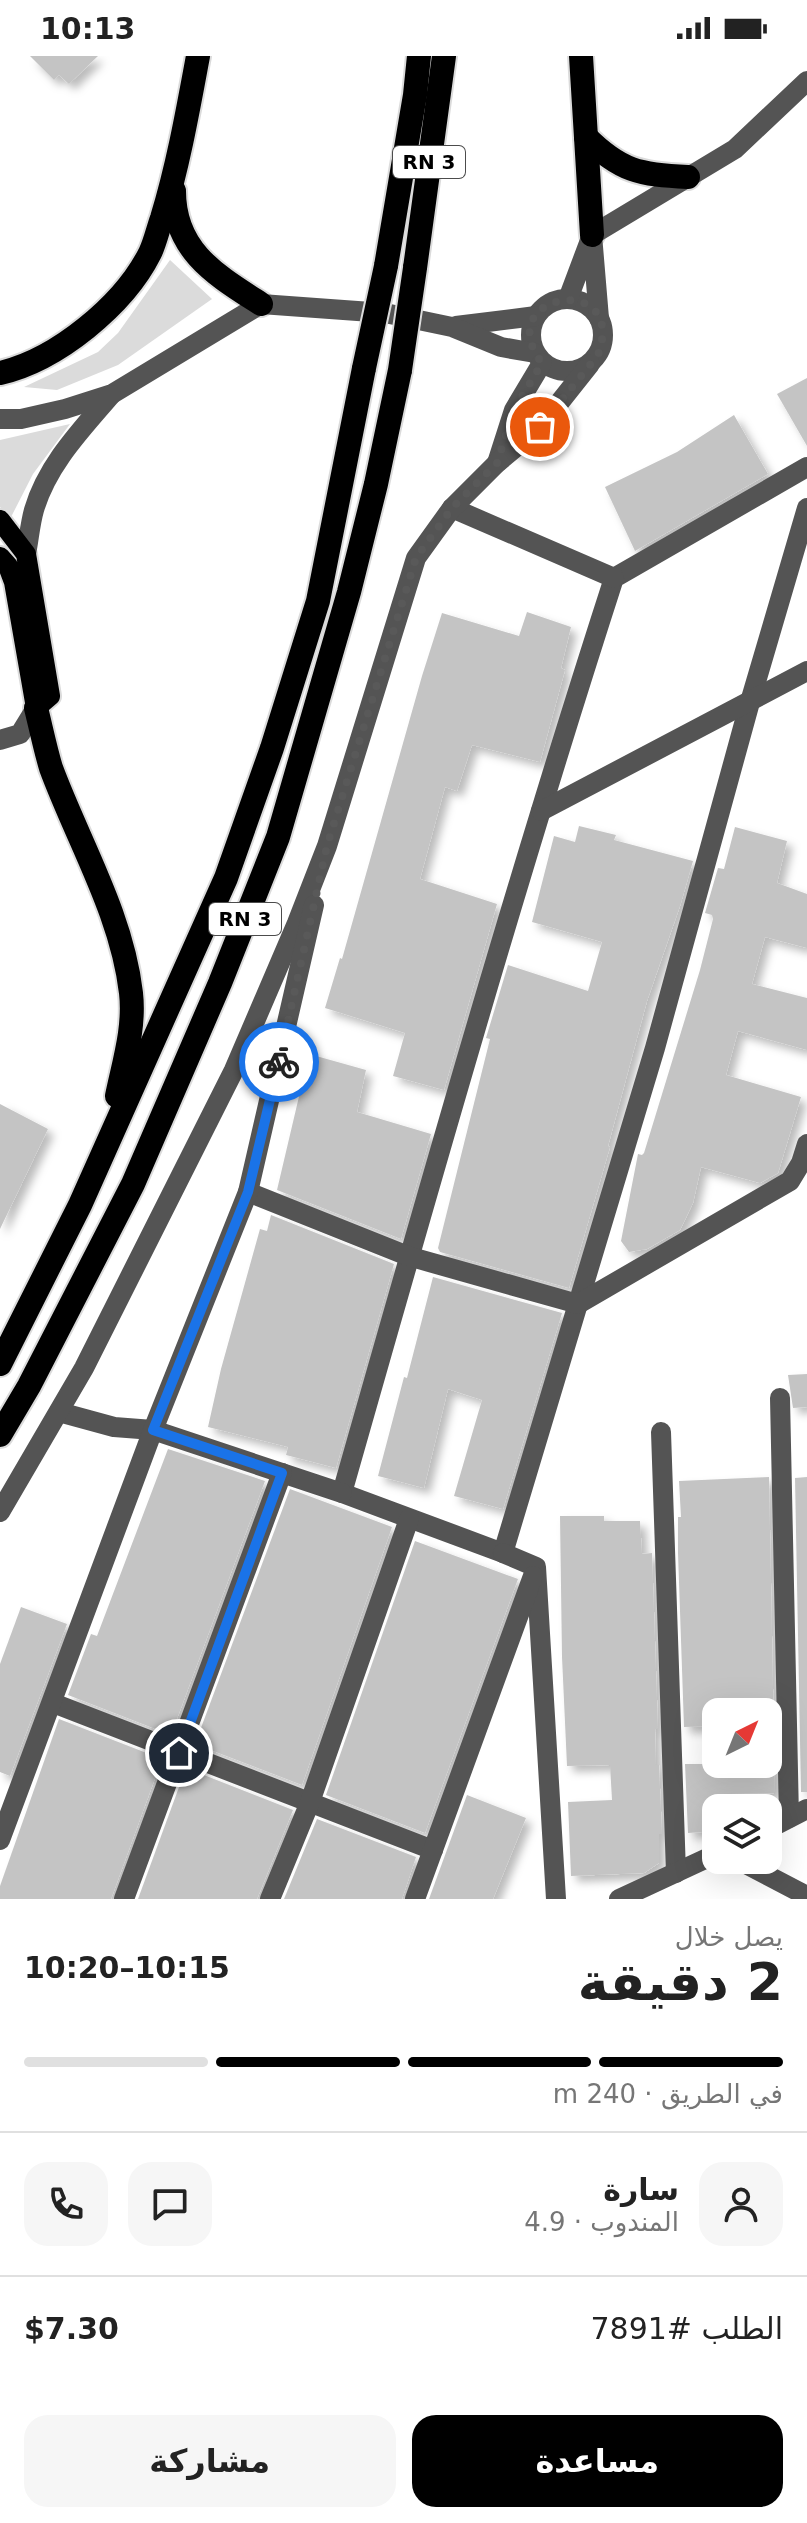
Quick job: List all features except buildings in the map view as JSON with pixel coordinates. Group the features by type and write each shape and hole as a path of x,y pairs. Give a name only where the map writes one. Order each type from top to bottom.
{"highway":[{"path":"0,373 37,359 74,338 129,285 150,253 169,196 198,56"},
{"name":"RN 3","path":"0,1364 80,1205 226,878 272,748 318,601 386,266 419,56"},
{"name":"RN 3","path":"0,1435 29,1386 133,1184 220,983 278,837 349,592 376,484 400,370 444,56"},
{"path":"581,56 592,235"},
{"path":"586,137 618,165 646,174 688,177"},
{"path":"179,149 175,214 182,234 200,260 223,280 261,304"},
{"path":"36,708 51,765 121,944 131,994 130,1037 104,1151"}],"main road":[{"path":"4,532 26,554 50,696 36,708"},
{"path":"0,557 8,566 14,582 36,708"}],"street":[{"path":"568,299 592,235 735,149 807,81"},
{"path":"0,1840 153,1430 248,1192 327,846 416,558 452,508 497,463 540,427 598,355 603,330 599,318 592,235"},
{"path":"497,463 514,410 538,358 531,340 531,328 536,316 544,306 555,300 568,299 580,301 599,318"},
{"path":"0,419 21,419 112,394 261,304 385,313 452,327 538,358 553,369 566,372 590,364"},
{"path":"452,327 536,316"},
{"path":"26,554 33,512 41,490 75,438 112,394"},
{"path":"342,1493 408,1256 614,578 807,467"},
{"path":"452,508 614,578"},
{"path":"503,1553 655,1048 807,508"},
{"path":"541,811 807,671"},
{"path":"36,708 10,737 51,765"},
{"path":"0,1512 98,1341 234,1070 327,846"},
{"path":"248,1192 408,1256 578,1304 790,1181 801,1163 807,1144"},
{"path":"780,1398 798,1814"},
{"path":"59,1412 114,1427 153,1430 342,1493 536,1567"},
{"path":"661,1432 676,1873"},
{"path":"124,1899 282,1473"},
{"path":"270,1899 310,1802 409,1519"},
{"path":"415,1899 536,1567"},
{"path":"536,1567 556,1899"},
{"path":"53,1703 433,1850"},
{"path":"619,1899 702,1861"},
{"path":"765,1874 807,1896"}],"shaded area":[{"path":"170,260 212,299 118,365 57,390 24,387 98,352 118,333"},
{"path":"70,424 33,474 10,519 0,507 0,440"}],"way so far":[{"path":"279,1062 327,846 416,558 452,508 497,463 514,410 542,363 531,340 531,328 536,316 544,306 555,300 580,301 599,318 603,330 602,343 598,355 540,427"}],"route":[{"path":"179,1753 282,1473 153,1430 248,1192 279,1062"}]}
